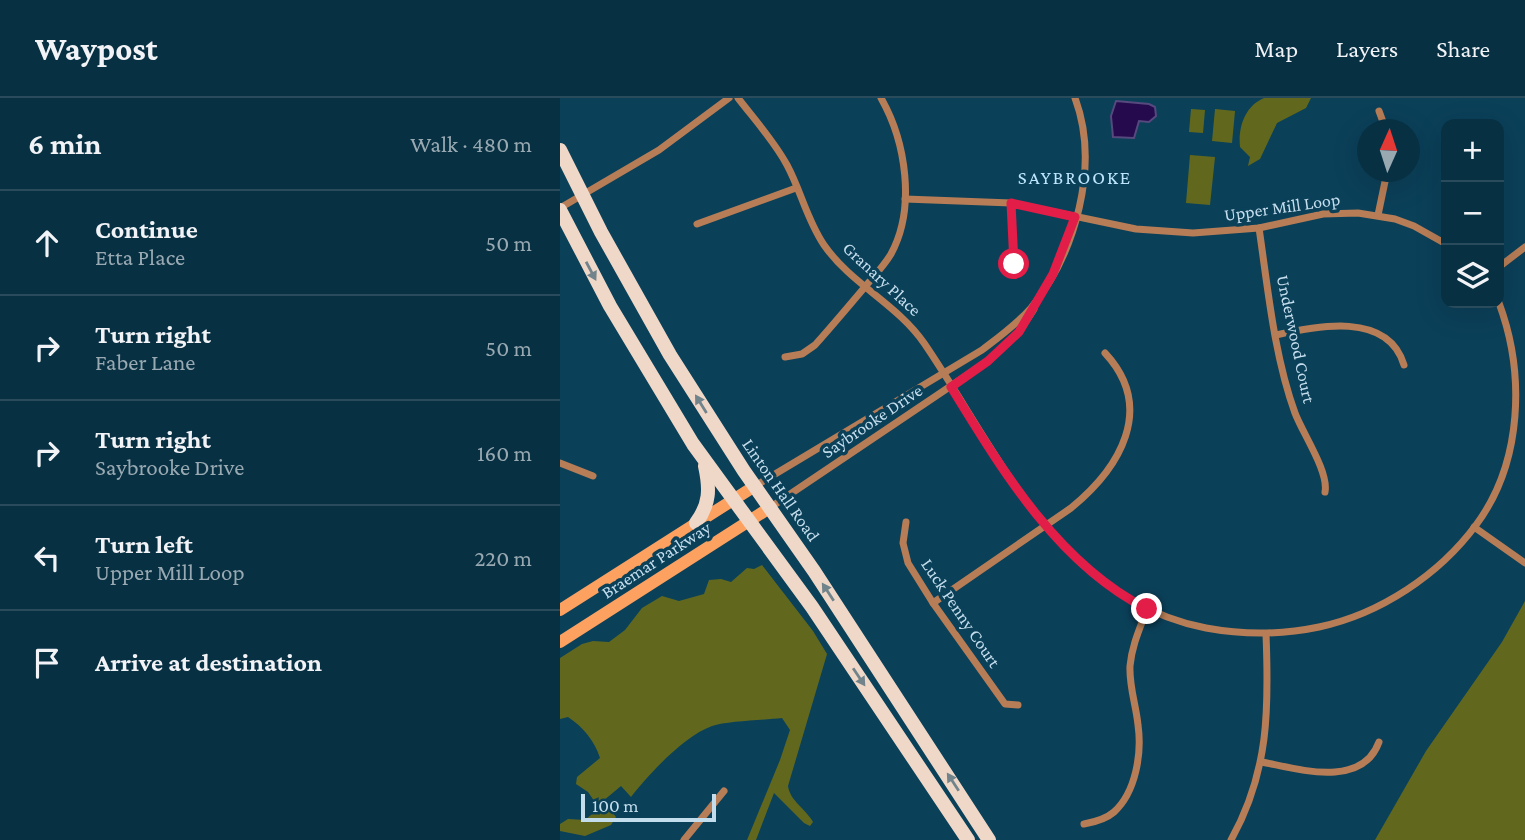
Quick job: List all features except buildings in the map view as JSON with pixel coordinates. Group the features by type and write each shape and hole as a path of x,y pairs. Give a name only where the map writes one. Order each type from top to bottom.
{"main road":[{"name":"Linton Hall Road","path":"560,150 670,355 989,840"},
{"path":"560,209 610,306 704,458 812,607 968,840"},
{"path":"696,523 706,507 709,494 704,458"}],"street":[{"path":"560,209 659,150 729,98"},
{"name":"Granary Place","path":"738,98 776,148 824,246 864,287 909,324 942,373"},
{"path":"785,357 794,357 810,350 882,267 896,243 901,228 905,180 898,139 881,98"},
{"name":"Saybrooke Drive","path":"771,507 951,387 1008,344 1029,318 1061,257 1081,194 1086,150 1082,120 1075,98"},
{"path":"1379,111 1382,119"},
{"path":"1378,215 1385,182"},
{"path":"697,224 796,188"},
{"name":"Upper Mill Loop","path":"905,199 1011,203 1136,229 1193,233 1259,228 1323,214 1378,215 1414,226 1441,241"},
{"path":"1011,203 1014,264"},
{"name":"Underwood Court","path":"1259,228 1276,335 1290,395 1325,480 1325,492"},
{"path":"1504,263 1525,247"},
{"name":"Saybrooke Drive","path":"755,486 1004,334 1041,295"},
{"path":"942,373 1045,526 1093,574 1123,596 1147,609 1194,625 1266,634 1325,625 1364,613 1386,602 1434,569 1474,527 1503,477 1516,435 1519,413 1521,384 1518,354 1513,334 1501,308"},
{"path":"1276,335 1319,326 1360,328 1393,345 1404,365"},
{"path":"933,603 1072,508 1101,481 1124,444 1129,416 1126,386 1115,364 1105,354"},
{"path":"560,463 593,475"},
{"name":"Braemar Parkway","path":"560,610 755,486"},
{"name":"Braemar Parkway","path":"560,642 771,507"},
{"name":"Luck Penny Court","path":"906,522 903,543 908,563 1005,704 1018,705"},
{"path":"1474,527 1525,563"},
{"path":"1084,824 1097,822 1115,811 1134,777 1138,762 1139,736 1130,666 1136,636 1147,609"},
{"path":"1232,840 1253,794 1262,762 1268,714 1266,634"},
{"path":"1262,762 1306,771 1345,770 1364,764 1375,752 1379,742"},
{"path":"684,840 724,790"}],"green space":[{"path":"1264,98 1311,98 1306,108 1277,123 1260,159 1248,166 1250,157 1240,147 1240,132 1244,118 1252,106"},
{"path":"1191,109 1205,110 1203,133 1189,132"},
{"path":"1215,109 1235,111 1232,143 1212,141"},
{"path":"1190,155 1215,157 1210,205 1186,203"},
{"path":"762,565 813,631 827,654 788,786 792,796 813,822 810,826 774,793 756,840 747,840 790,730 782,718 727,723 701,731 668,757 631,797 621,786 603,801 616,817 611,825 585,836 560,831 560,824 568,819 585,820 599,808 588,792 576,784 577,777 600,758 583,729 568,717 560,719 560,658 582,644 593,641 609,642 625,630 642,608 662,596 679,601 704,594 709,580 731,582 747,568 754,569"},
{"path":"1525,601 1525,840 1375,840 1426,751 1502,642"}],"shaded area":[{"path":"1116,101 1149,104 1155,107 1156,116 1149,122 1139,121 1134,138 1113,137 1111,116"}],"district":[{"name":"SAYBROOKE","path":"1075,177"}],"route":[{"path":"1014,264 1011,203 1075,217 1053,274 1019,332 988,361 951,387 1045,526 1071,555 1093,574 1116,592 1147,609"}]}
